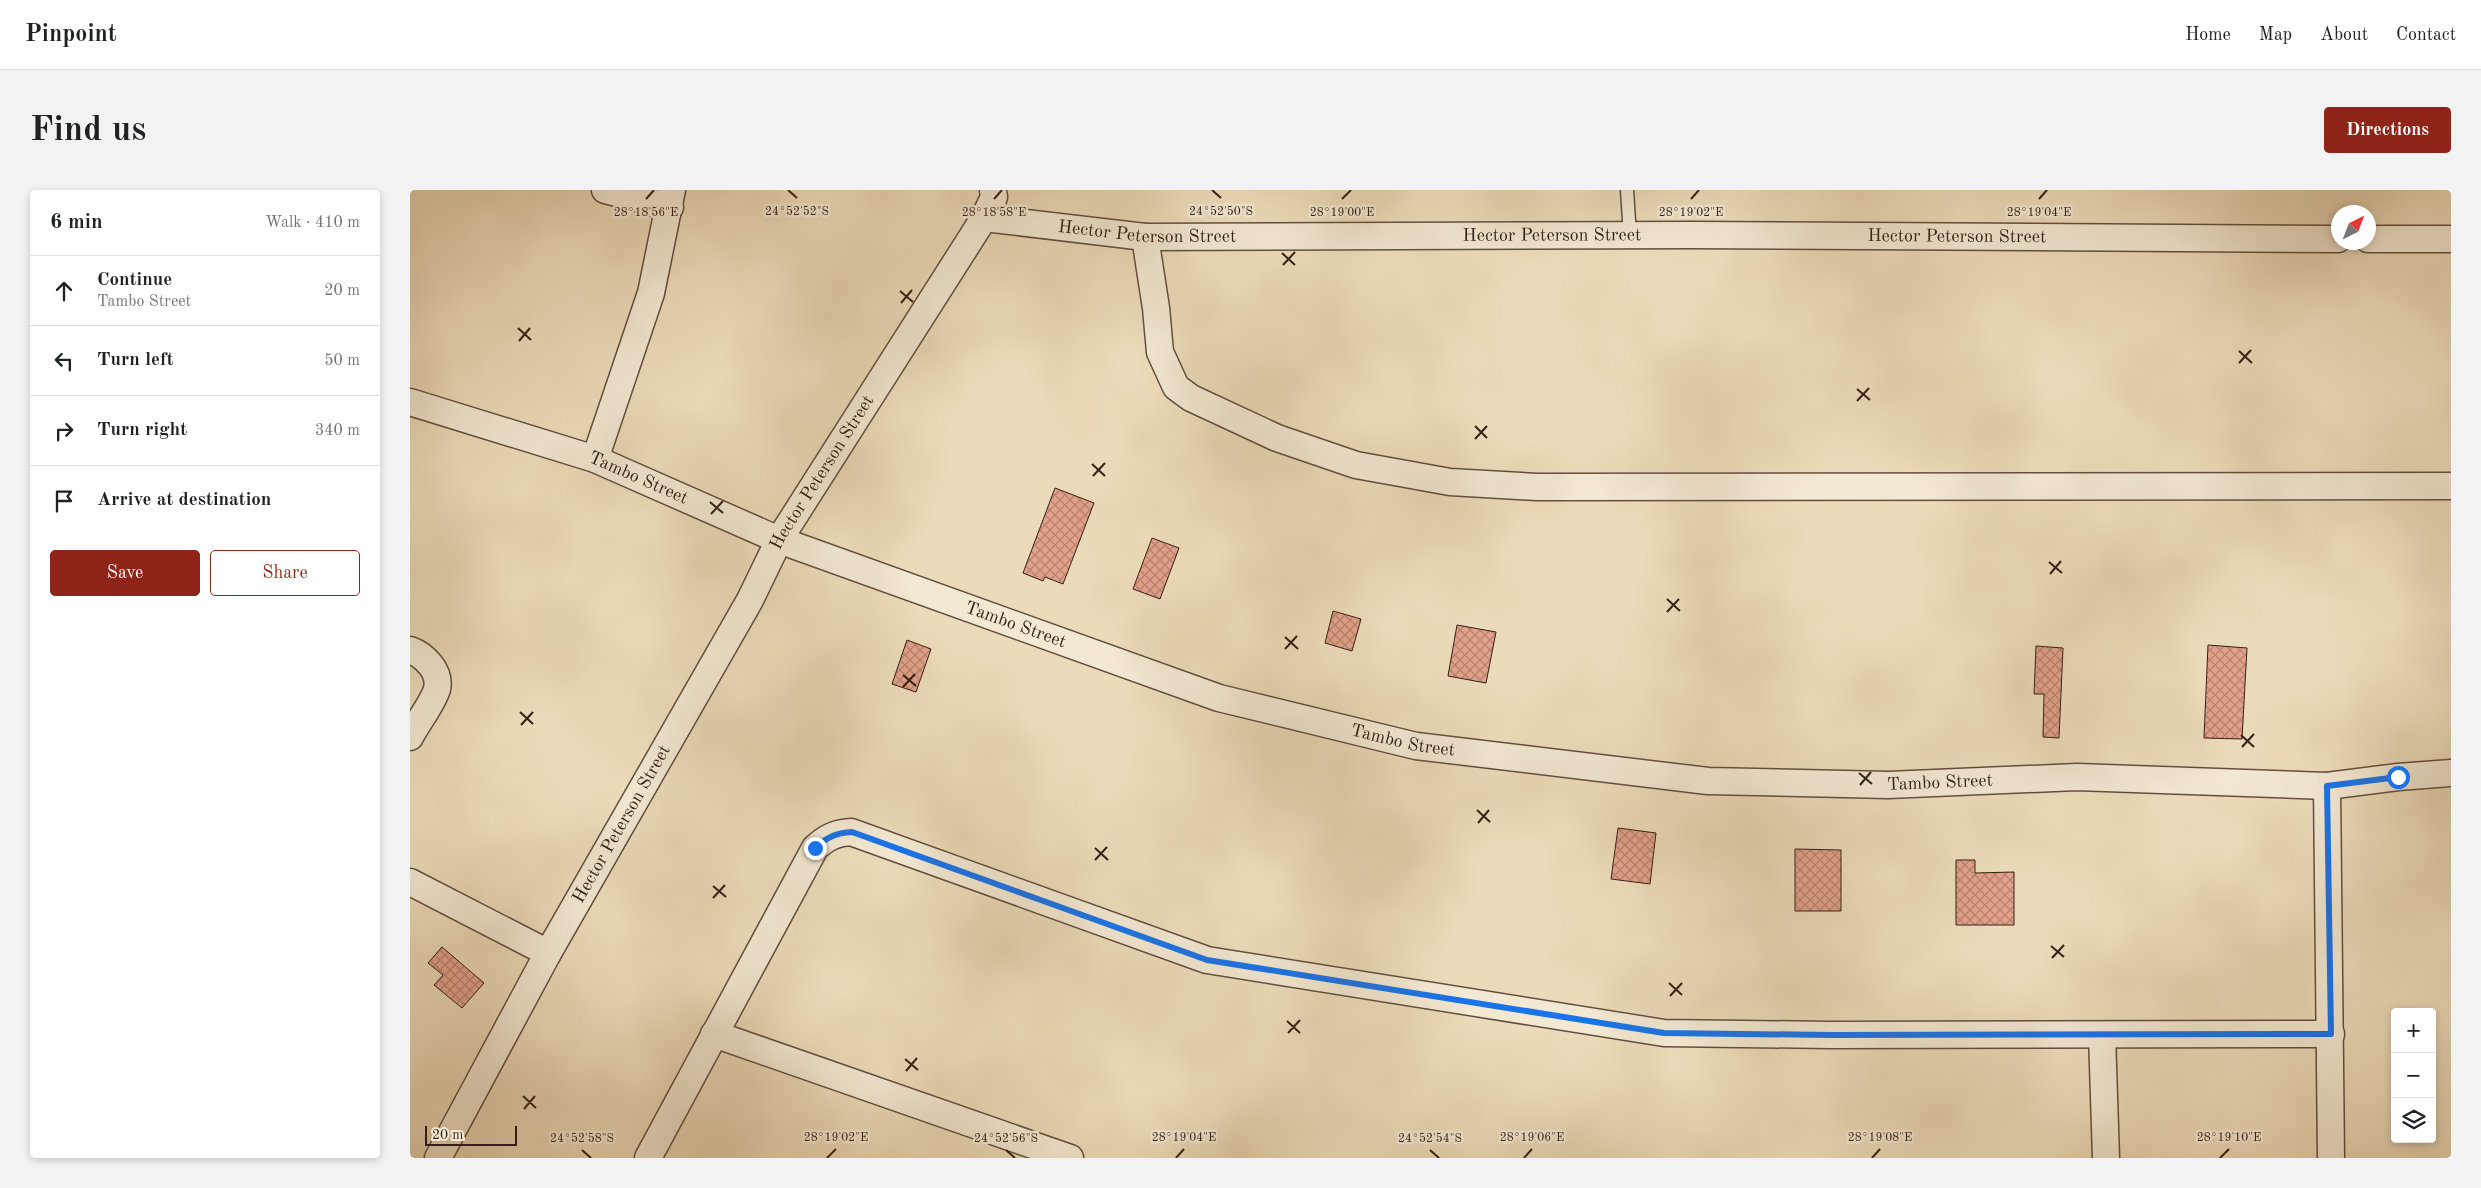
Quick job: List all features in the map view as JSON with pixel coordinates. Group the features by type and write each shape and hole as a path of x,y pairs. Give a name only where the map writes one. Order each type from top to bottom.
{"street":[{"path":"595,459 651,293 671,198 605,190"},
{"path":"984,218 994,197 993,190"},
{"name":"Hector Peterson Street","path":"438,1158 548,953 746,609 779,540 984,218 1145,237 1630,236 2331,239"},
{"path":"1145,237 1156,308 1160,352 1176,387 1191,398 1277,438 1356,464 1450,482 1537,487 2451,486"},
{"path":"2376,239 2451,239"},
{"name":"Tambo Street","path":"410,402 595,459 779,540 1219,698 1416,746 1708,781 1888,785 2077,777 2327,786 2398,777 2451,774"},
{"path":"410,650 428,660 436,675 437,688 410,736"},
{"path":"2327,786 2331,1034 2330,1158"},
{"path":"648,1158 815,848 826,838 838,833 852,832 1216,962 1664,1033 2331,1034"},
{"path":"410,882 548,953"},
{"path":"714,1034 1070,1158"},
{"path":"2102,1034 2106,1158"}],"lane":[{"path":"1627,190 1630,236"}],"building":[{"path":"1055,488 1094,503 1063,584 1045,577 1043,581 1023,573"},
{"path":"1152,538 1179,548 1160,599 1133,589"},
{"path":"1333,611 1361,619 1352,651 1325,643"},
{"path":"1457,625 1496,632 1486,683 1448,676"},
{"path":"907,640 931,649 916,692 892,684"},
{"path":"2208,645 2247,648 2242,739 2204,738"},
{"path":"2036,646 2063,648 2059,738 2043,737 2044,694 2034,694"},
{"path":"1618,828 1656,833 1650,884 1611,879"},
{"path":"1795,849 1841,850 1841,911 1795,911"},
{"path":"1956,860 1975,860 1975,873 2014,872 2014,925 1956,925"},
{"path":"442,947 484,983 462,1008 434,985 443,975 428,963"}],"route":[{"path":"815,848 826,838 838,833 852,832 1207,960 1664,1033 1831,1035 2331,1034 2327,786 2398,777"}]}
